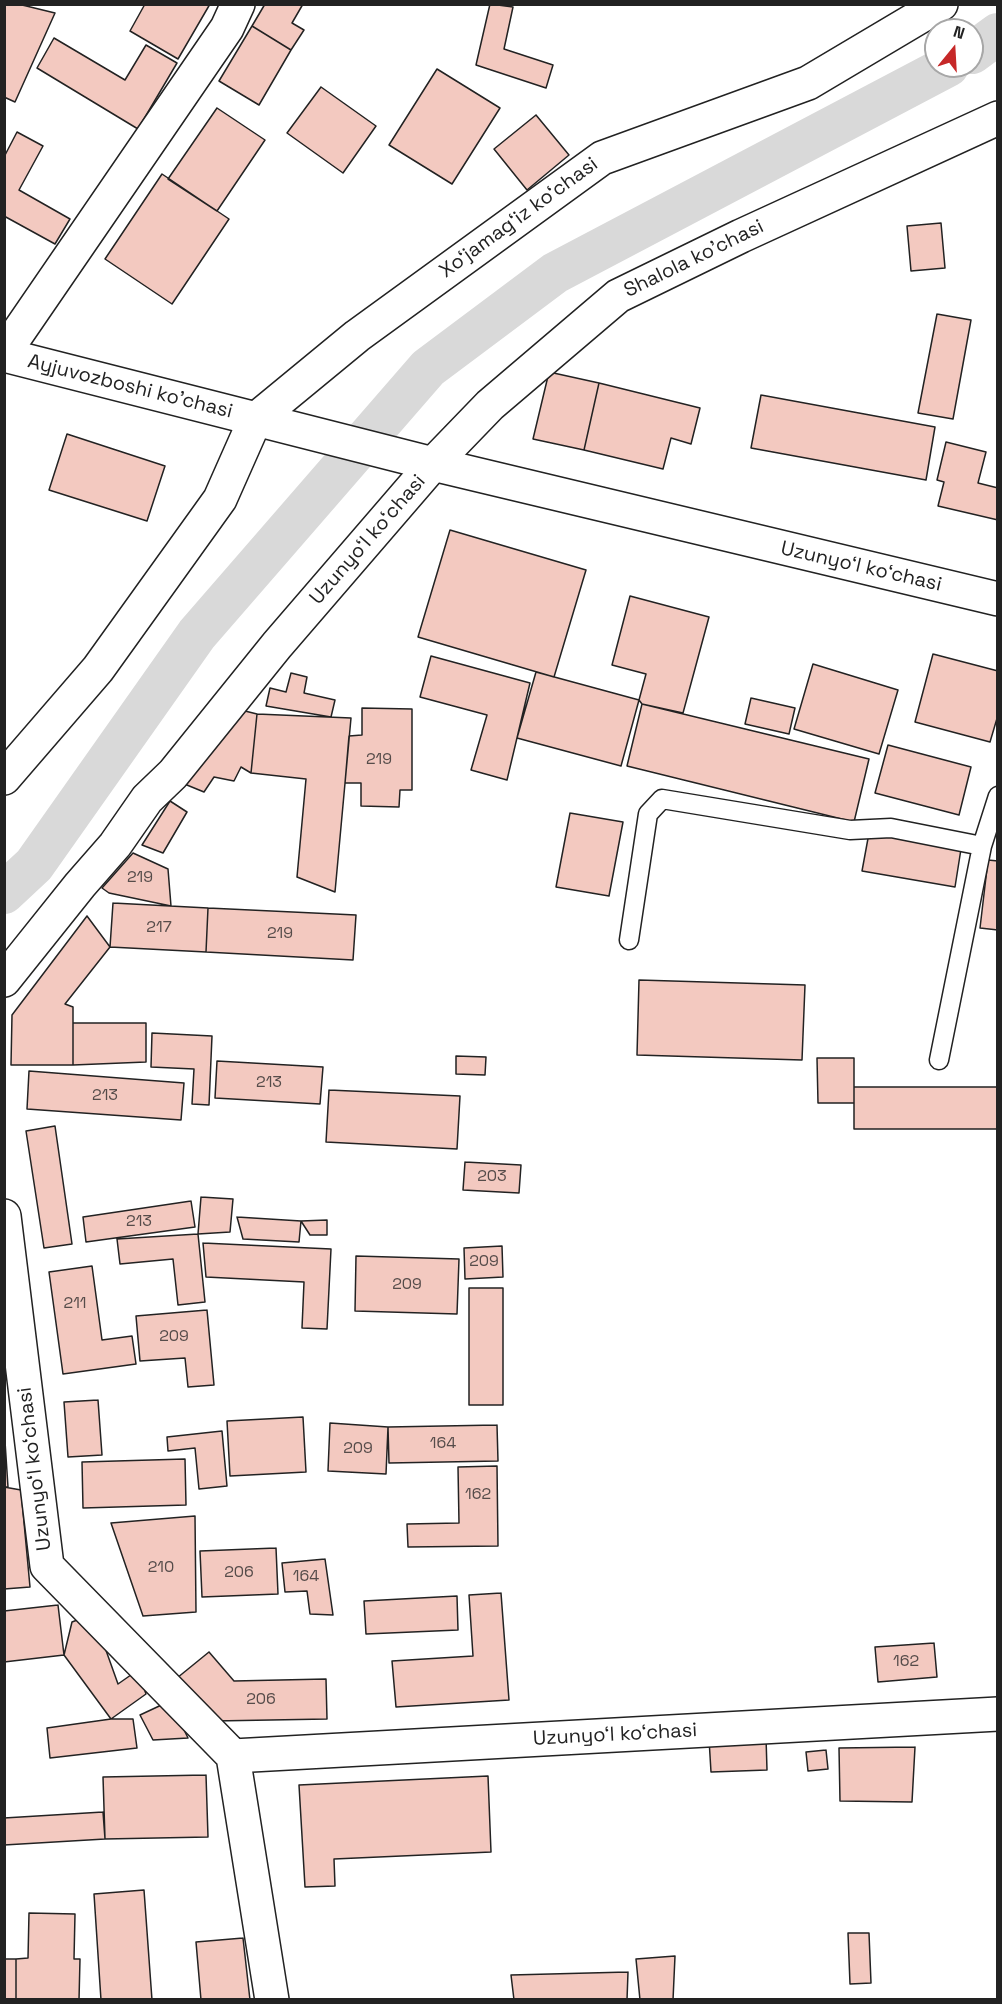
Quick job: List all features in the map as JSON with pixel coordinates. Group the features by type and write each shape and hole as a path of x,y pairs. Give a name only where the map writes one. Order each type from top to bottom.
{"street":[{"path":"4,354 227,28 238,4"},
{"name":"Xoʻjamagʻiz koʻchasi","path":"255,420 357,336 602,158 808,83 941,4"},
{"name":"Shalola ko'chasi","path":"433,464 490,405 618,296 741,236 998,118"},
{"name":"Ayjuvozboshi ko'chasi","path":"4,354 433,464"},
{"path":"4,778 98,669 220,499 255,420"},
{"name":"Uzunyoʻl koʻchasi","path":"4,980 115,844 147,800 173,774 277,645 433,464 998,599"},
{"name":"Uzunyoʻl koʻchasi","path":"4,1216 47,1566 233,1756 998,1714"},
{"path":"233,1756 272,2000"}],"lane":[{"path":"939,1059 982,846 998,796"},
{"path":"629,940 648,814 663,799 850,830 891,828 982,846"}],"building":[{"path":"4,4 18,4 55,13 15,102 4,97"},
{"path":"145,4 210,4 178,59 130,31"},
{"path":"265,4 303,4 292,23 304,30 291,50 252,26"},
{"path":"490,4 513,7 504,49 553,65 546,88 476,65"},
{"path":"252,26 291,50 259,105 219,81"},
{"path":"54,38 125,80 146,45 177,63 138,129 37,68"},
{"path":"437,69 500,108 452,184 389,145"},
{"path":"321,87 376,126 343,173 287,133"},
{"path":"217,108 265,140 217,211 168,179"},
{"path":"536,115 569,155 527,190 494,149"},
{"path":"17,132 43,146 19,190 70,219 55,244 4,216 4,157"},
{"path":"162,174 229,219 172,304 105,259"},
{"path":"941,223 945,268 911,271 907,226"},
{"path":"937,314 971,320 953,419 918,413"},
{"path":"549,372 599,383 584,450 533,439"},
{"path":"599,383 700,408 691,444 671,438 663,469 584,450"},
{"path":"761,395 935,427 926,480 751,448"},
{"path":"67,434 165,466 147,521 49,490"},
{"path":"946,442 986,452 978,483 998,488 998,520 938,506 944,482 937,480"},
{"path":"450,530 586,570 554,677 418,637"},
{"path":"630,596 709,617 683,713 642,704 639,700 646,674 612,665"},
{"path":"933,654 998,671 998,715 990,742 915,722"},
{"path":"431,656 530,683 507,780 471,770 487,715 420,697"},
{"path":"813,664 898,690 879,754 794,729"},
{"path":"536,672 639,700 621,766 517,738"},
{"path":"291,673 307,677 304,693 335,700 331,717 266,706 270,688 286,692"},
{"path":"751,698 795,708 789,734 745,724"},
{"path":"642,704 869,759 854,822 627,766"},
{"path":"362,708 412,709 412,790 400,790 399,807 361,806 361,783 345,783 349,736 362,735"},
{"path":"241,710 257,714 251,773 241,767 234,781 214,777 204,792 182,783"},
{"path":"257,714 351,718 335,892 297,877 306,779 251,773"},
{"path":"888,745 971,767 959,815 875,793"},
{"path":"170,801 187,812 163,853 142,845"},
{"path":"570,813 623,822 609,896 556,887"},
{"path":"869,833 961,849 955,887 862,871"},
{"path":"133,853 168,869 171,906 109,893 102,888"},
{"path":"988,860 998,861 998,930 980,928"},
{"path":"113,903 208,908 206,952 110,947"},
{"path":"208,908 356,915 353,960 206,952"},
{"path":"87,916 110,947 65,1004 73,1007 73,1065 11,1065 12,1015"},
{"path":"639,980 805,985 802,1060 637,1055"},
{"path":"73,1023 146,1023 146,1062 73,1065"},
{"path":"152,1033 212,1036 209,1105 192,1104 194,1069 151,1067"},
{"path":"456,1056 486,1057 485,1075 456,1074"},
{"path":"817,1058 854,1058 854,1103 818,1103"},
{"path":"217,1061 323,1067 320,1104 215,1098"},
{"path":"29,1071 184,1083 181,1120 27,1109"},
{"path":"854,1087 998,1087 998,1129 854,1129"},
{"path":"329,1090 460,1096 457,1149 326,1142"},
{"path":"55,1126 72,1244 44,1248 26,1131"},
{"path":"465,1162 521,1165 519,1193 463,1190"},
{"path":"201,1197 233,1199 230,1232 198,1234"},
{"path":"191,1201 195,1227 86,1242 83,1217"},
{"path":"237,1217 301,1221 299,1242 243,1239"},
{"path":"327,1220 327,1235 310,1235 301,1221"},
{"path":"198,1234 205,1302 178,1305 173,1259 120,1264 117,1239"},
{"path":"203,1243 331,1249 327,1329 302,1328 304,1282 206,1277"},
{"path":"502,1246 503,1277 465,1279 464,1248"},
{"path":"356,1256 459,1259 457,1314 355,1311"},
{"path":"92,1266 102,1340 132,1336 136,1364 63,1374 49,1272"},
{"path":"469,1288 503,1288 503,1405 469,1405"},
{"path":"207,1310 214,1385 188,1387 185,1358 140,1361 136,1316"},
{"path":"98,1400 102,1455 68,1457 64,1402"},
{"path":"303,1417 306,1472 230,1476 227,1421"},
{"path":"330,1423 388,1427 386,1474 328,1471"},
{"path":"497,1425 498,1461 389,1463 388,1427"},
{"path":"4,1426 8,1487 4,1487"},
{"path":"222,1431 227,1486 199,1489 195,1448 168,1451 167,1437"},
{"path":"185,1459 186,1505 83,1508 82,1462"},
{"path":"497,1466 498,1546 408,1547 407,1524 459,1523 458,1467"},
{"path":"4,1487 21,1490 30,1587 4,1589"},
{"path":"195,1516 196,1612 143,1616 111,1523"},
{"path":"276,1548 278,1594 202,1597 200,1551"},
{"path":"325,1559 333,1615 310,1614 307,1591 285,1592 282,1563"},
{"path":"501,1593 509,1700 396,1707 392,1661 473,1656 469,1595"},
{"path":"457,1596 458,1630 366,1634 364,1601"},
{"path":"58,1605 64,1655 4,1662 4,1611"},
{"path":"93,1614 118,1684 138,1670 146,1694 111,1719 64,1655 72,1622"},
{"path":"934,1643 937,1677 878,1682 875,1647"},
{"path":"209,1652 234,1681 326,1679 327,1719 214,1721 177,1678"},
{"path":"170,1701 188,1738 153,1740 140,1715"},
{"path":"111,1719 133,1719 137,1748 50,1758 47,1728"},
{"path":"766,1737 767,1770 711,1772 709,1739"},
{"path":"915,1747 912,1802 840,1801 839,1748"},
{"path":"826,1750 828,1769 808,1771 806,1752"},
{"path":"206,1775 208,1837 105,1839 103,1777"},
{"path":"488,1776 491,1852 334,1859 335,1886 305,1887 299,1785"},
{"path":"103,1812 105,1839 4,1845 4,1818"},
{"path":"144,1890 152,2000 101,2000 94,1894"},
{"path":"29,1913 75,1914 74,1959 80,1959 79,2000 16,2000 16,1959 28,1958"},
{"path":"848,1933 869,1933 871,1983 850,1984"},
{"path":"243,1938 250,2000 201,2000 196,1942"},
{"path":"675,1956 673,2000 640,2000 636,1959"},
{"path":"4,1959 16,1959 16,2000 4,2000"},
{"path":"628,1972 627,2000 514,2000 511,1975"}],"waterway":[{"path":"984,44 998,34"},
{"path":"4,893 34,865 197,634 428,368 555,273 925,78"}]}
